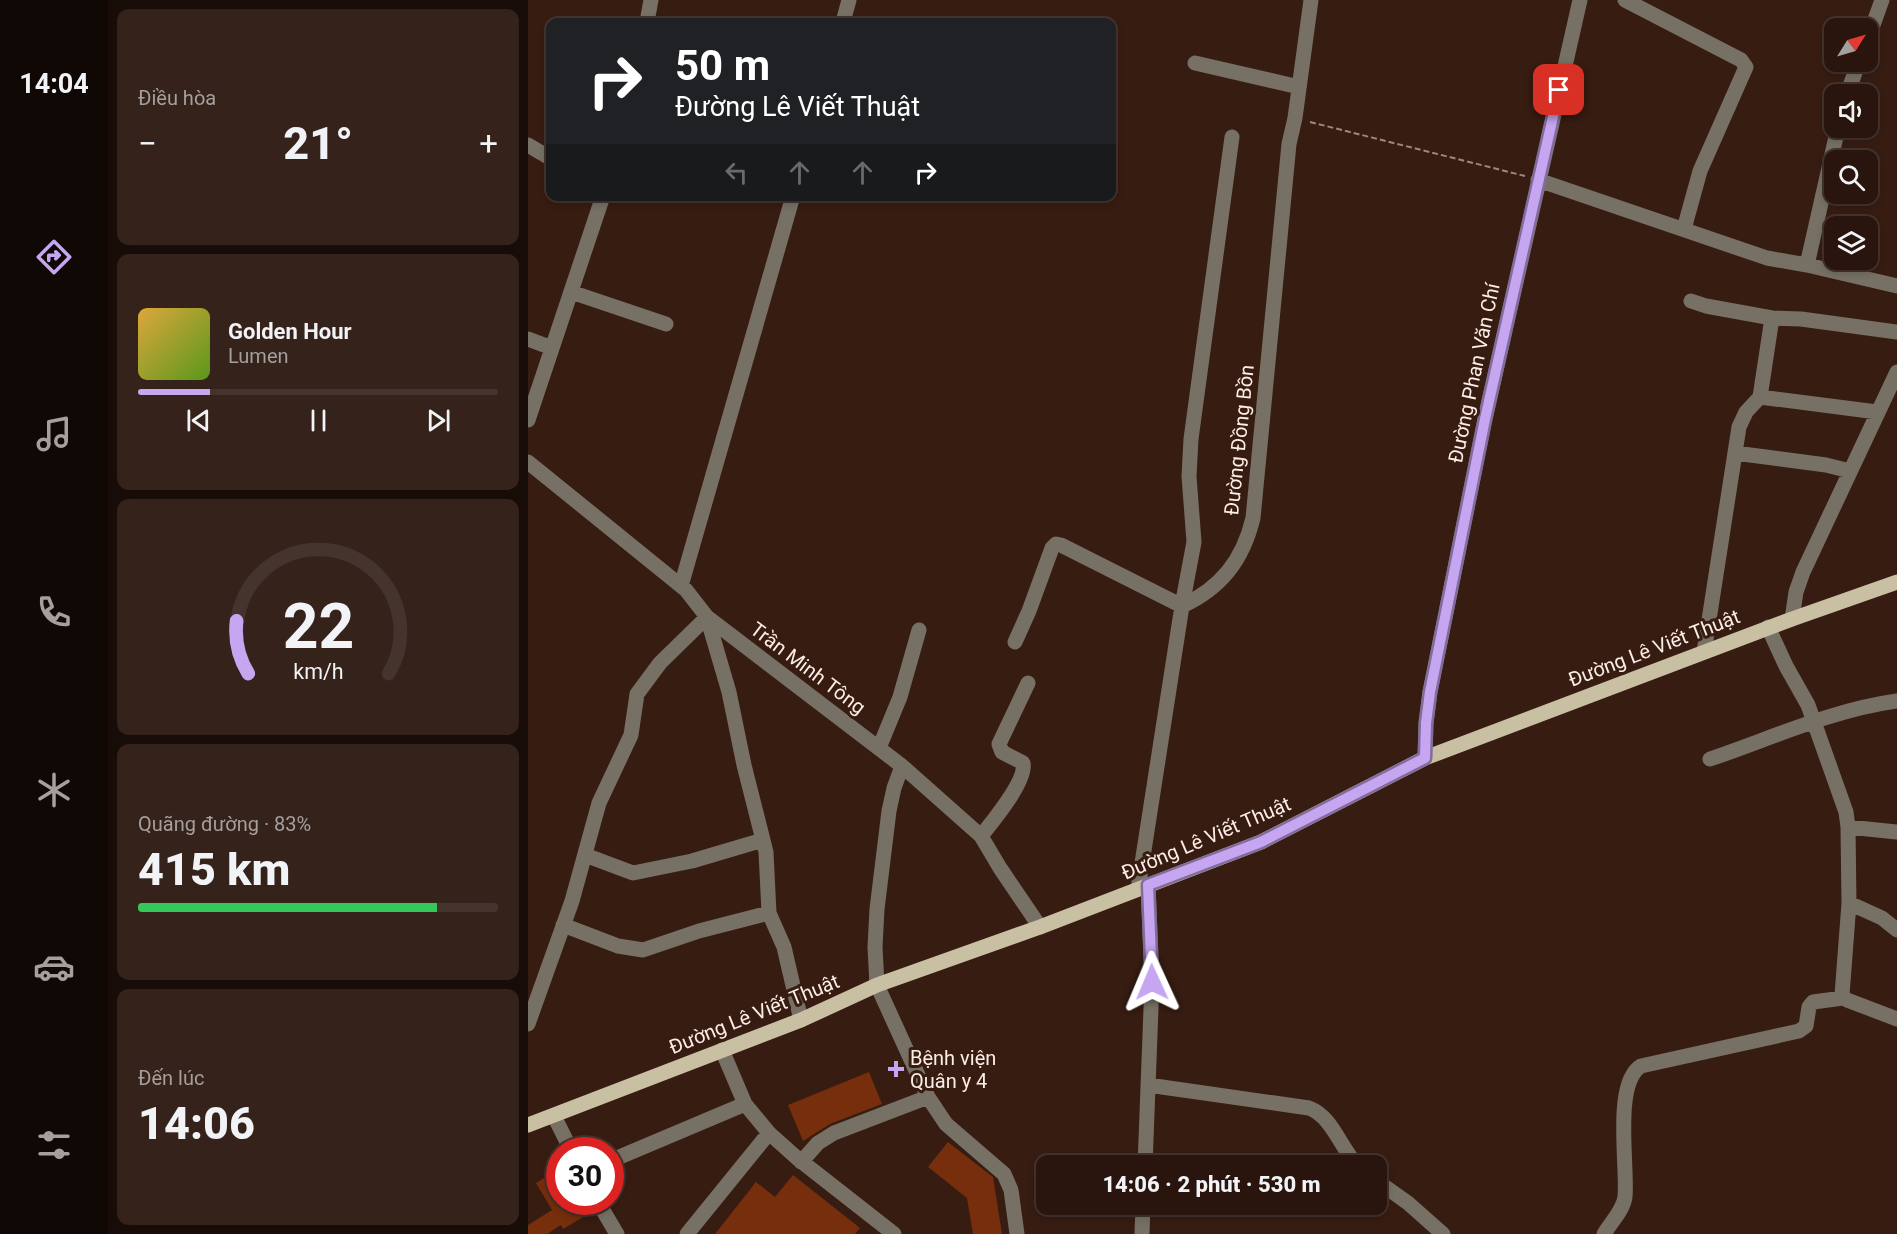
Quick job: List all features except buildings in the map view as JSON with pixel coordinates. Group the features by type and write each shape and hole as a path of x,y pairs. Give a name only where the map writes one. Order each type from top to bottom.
{"main road":[{"name":"Đường Lê Viết Thuật","path":"528,1125 801,1020 877,985 1040,927 1261,842 1425,758 1768,627 1897,582"}],"street":[{"path":"648,18 651,0"},
{"path":"844,18 849,0"},
{"name":"Đường Đồng Bồn","path":"1182,606 1201,597 1224,577 1242,552 1252,524 1289,144 1295,118 1311,0"},
{"name":"Đường Phan Văn Chí","path":"1425,758 1430,692 1487,408 1580,0"},
{"path":"1625,0 1741,60 1746,67 1700,171 1684,230"},
{"path":"1876,18 1882,0"},
{"path":"1196,63 1299,87"},
{"path":"1145,1155 1152,982 1143,887 1182,606 1194,542 1190,476 1191,439 1232,137"},
{"path":"1807,265 1836,138"},
{"path":"528,146 546,156"},
{"path":"1538,180 1767,258 1897,286"},
{"path":"528,420 601,201"},
{"path":"681,586 792,201"},
{"path":"571,292 666,324"},
{"path":"1690,301 1772,318 1800,319 1897,332"},
{"path":"1704,652 1741,421 1746,412 1760,398 1772,318"},
{"path":"528,339 552,348"},
{"path":"1792,619 1796,592 1803,572 1897,372"},
{"path":"1760,398 1877,412"},
{"path":"1735,453 1826,465 1850,471"},
{"name":"Trần Minh Tông","path":"528,462 681,586 707,617 902,766 981,836 1040,927"},
{"path":"1015,642 1052,548 1056,544 1182,606"},
{"path":"528,1024 563,925 599,803 631,735 637,694 660,663 707,617 729,692 744,765 766,852 769,913 784,947 801,1020"},
{"path":"1768,627 1786,666 1805,699 1830,772 1843,801 1848,827 1849,903 1840,990 1844,998"},
{"path":"879,748 900,697 919,630"},
{"path":"981,836 1010,799 1023,772 1023,762 1002,752 999,744 1028,683"},
{"path":"1710,759 1813,721 1853,709 1897,701"},
{"path":"902,766 889,811 878,898 875,947 877,985 928,1097 946,1124 1005,1174 1011,1190 1017,1234"},
{"path":"1848,827 1897,832"},
{"path":"585,855 633,873 692,861 763,840"},
{"path":"1849,903 1882,918 1897,930"},
{"path":"563,925 618,946 643,950 699,931 769,913"},
{"path":"1604,1234 1624,1200 1625,1111 1629,1082 1636,1069 1798,1031 1806,1026 1809,1007 1813,1002 1844,998 1897,1018"},
{"path":"722,1050 745,1104 769,1133 801,1162 894,1234"},
{"path":"1148,1085 1310,1108 1324,1116 1349,1155"},
{"path":"801,1162 818,1143 834,1133 928,1097"},
{"path":"624,1155 745,1104"},
{"path":"554,1116 564,1137"},
{"path":"687,1234 769,1133"},
{"path":"1387,1188 1443,1234"},
{"path":"604,1215 611,1231"},
{"path":"1142,1234 1143,1215"}],"path":[{"path":"1295,118 1538,180"}],"place":[{"name":"Bệnh viện Quân y 4","path":"896,1069"}],"route":[{"path":"1152,982 1148,885 1261,842 1425,758 1430,692 1485,419 1559,90"}]}
